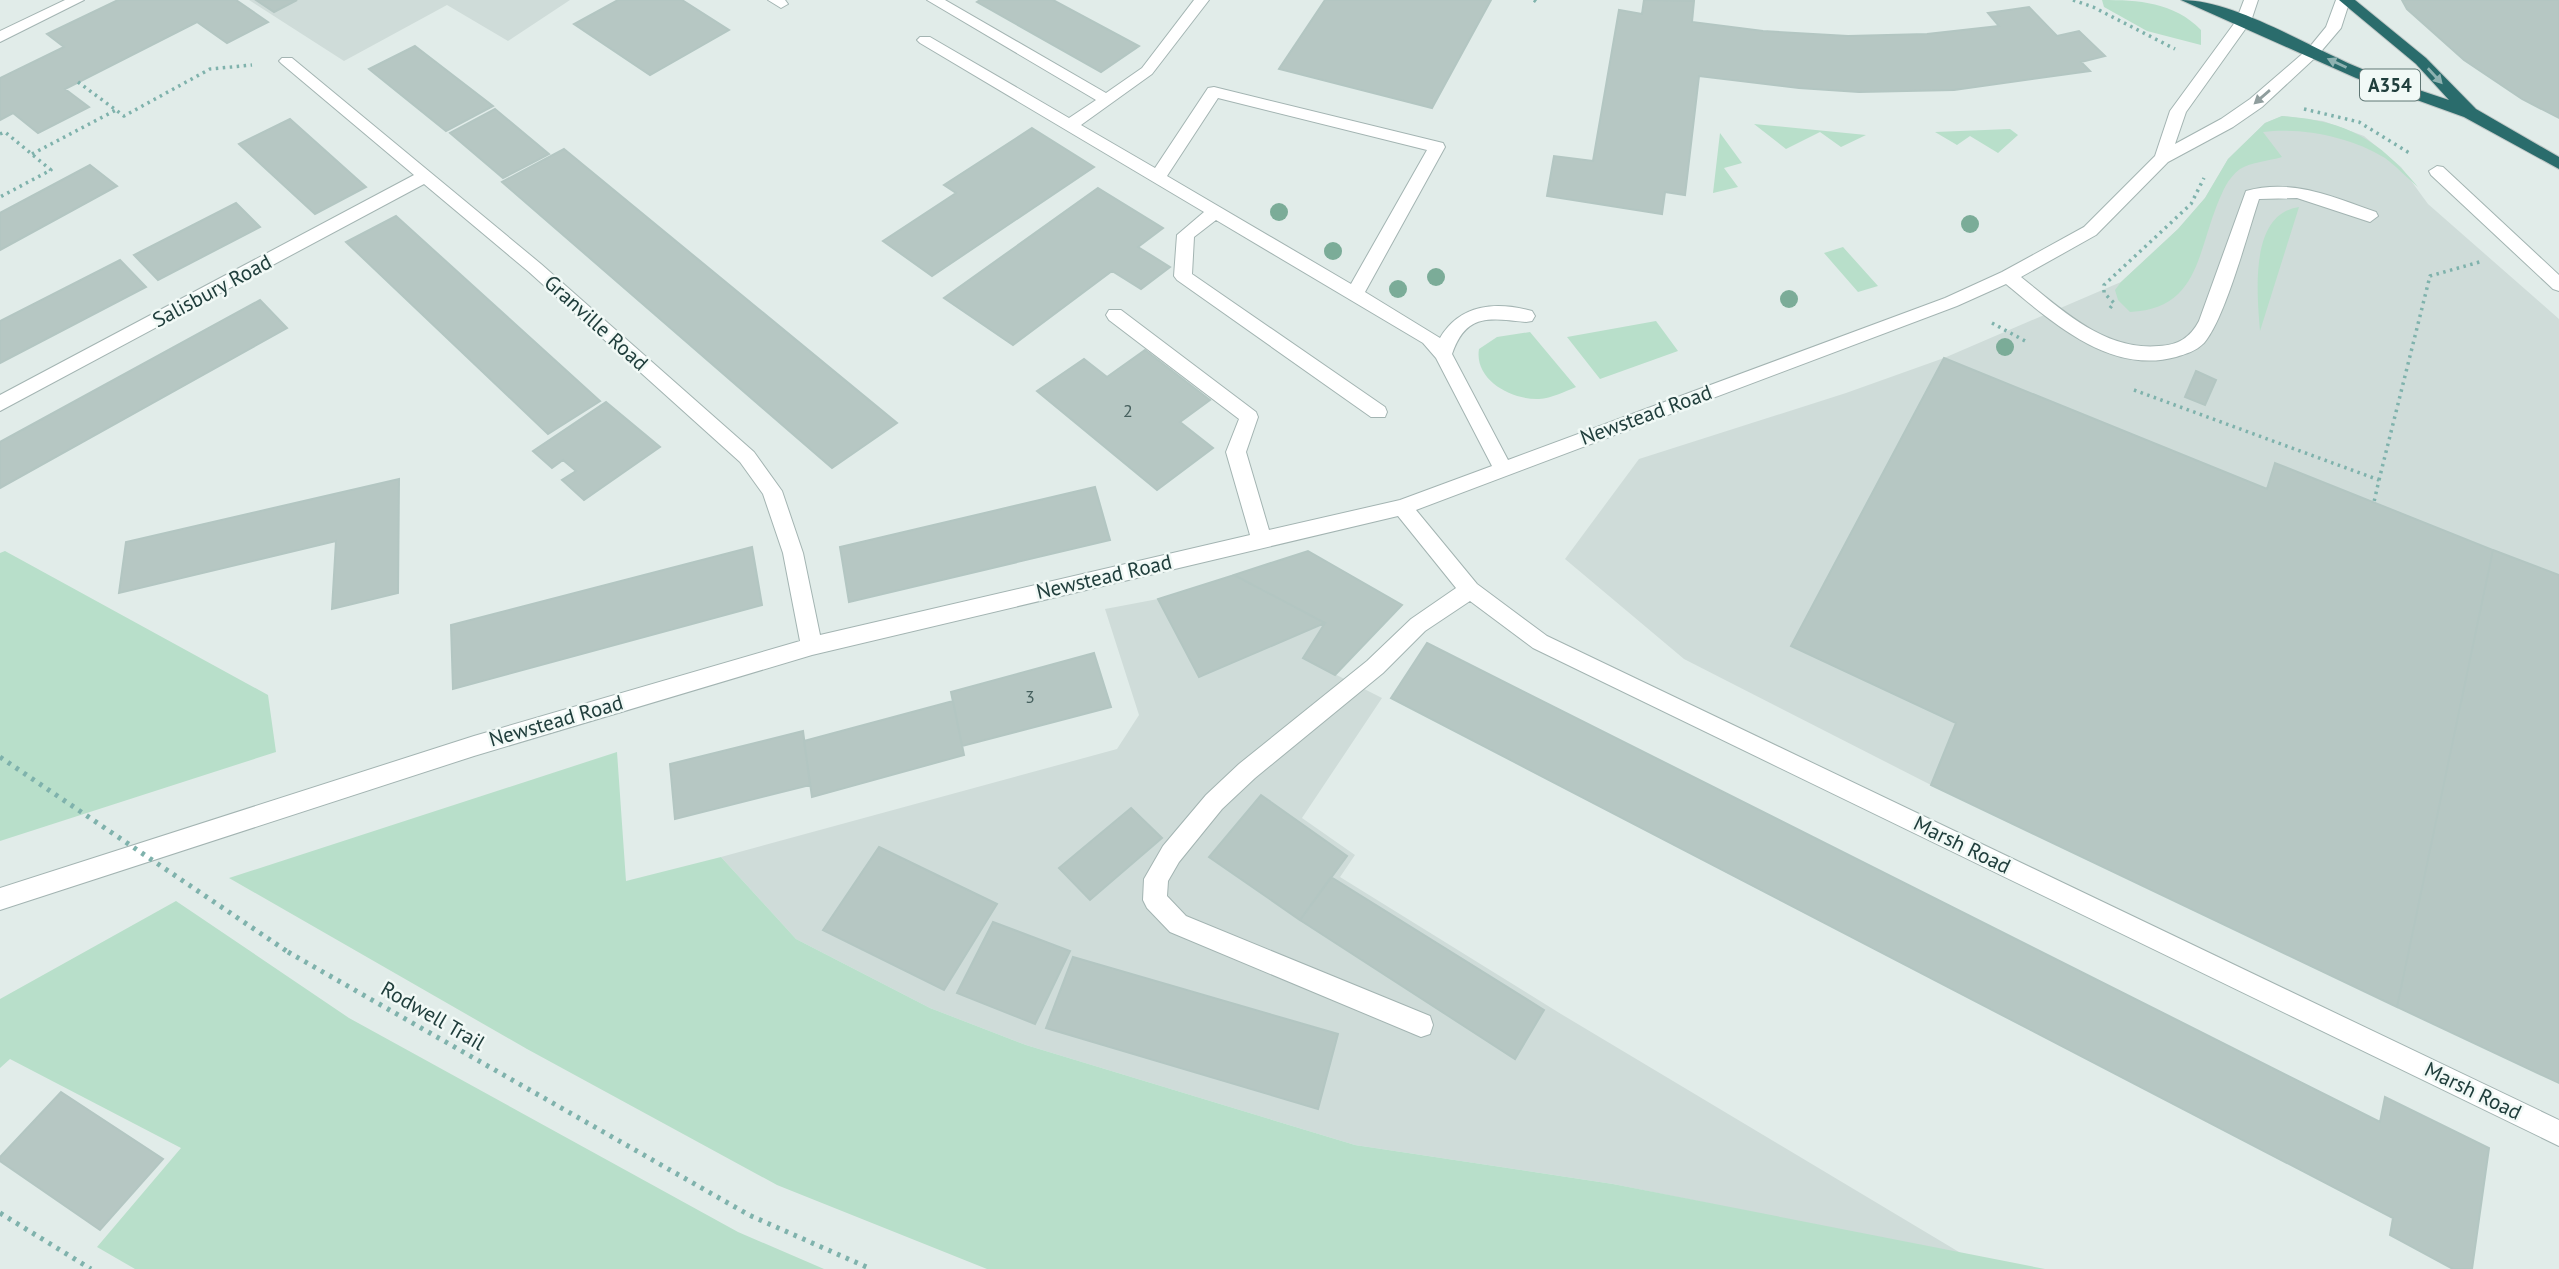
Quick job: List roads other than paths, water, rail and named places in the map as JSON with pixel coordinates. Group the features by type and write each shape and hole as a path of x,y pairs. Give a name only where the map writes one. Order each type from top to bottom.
{"highway":[{"name":"A354","path":"2188,0 2243,21 2362,75 2470,113 2559,164"},
{"name":"A354","path":"2345,0 2421,61 2470,113"}],"street":[{"path":"0,37 77,0"},
{"path":"934,0 1107,100"},
{"path":"1069,126 1147,71 1202,0"},
{"name":"Newstead Road","path":"2162,158 2178,111 2243,21 2251,0"},
{"name":"Newstead Road","path":"0,899 474,746 812,646 1402,507 1951,302 2008,276 2090,231 2162,158 2227,124 2256,103 2313,52 2333,29 2345,0"},
{"path":"925,40 1429,338 1443,354 1503,469"},
{"name":"Granville Road","path":"287,61 535,268 747,457 772,491 793,553 812,646"},
{"path":"1156,179 1214,92 1437,147 1356,293"},
{"path":"2437,171 2559,285"},
{"name":"Salisbury Road","path":"0,404 424,177"},
{"path":"2008,276 2068,324 2090,336 2137,354 2161,354 2190,345 2199,337 2210,317 2252,195 2279,190 2297,193 2370,216"},
{"path":"1215,212 1186,235 1183,276 1378,412"},
{"path":"1443,354 1451,334 1468,317 1489,311 1525,316"},
{"path":"1115,315 1249,417 1236,452 1262,540"},
{"name":"Marsh Road","path":"1402,507 1470,590 1540,642 2559,1133"},
{"path":"1421,1025 1178,925 1155,900 1156,878 1214,802 1247,771 1375,667 1418,625 1470,590"}]}
